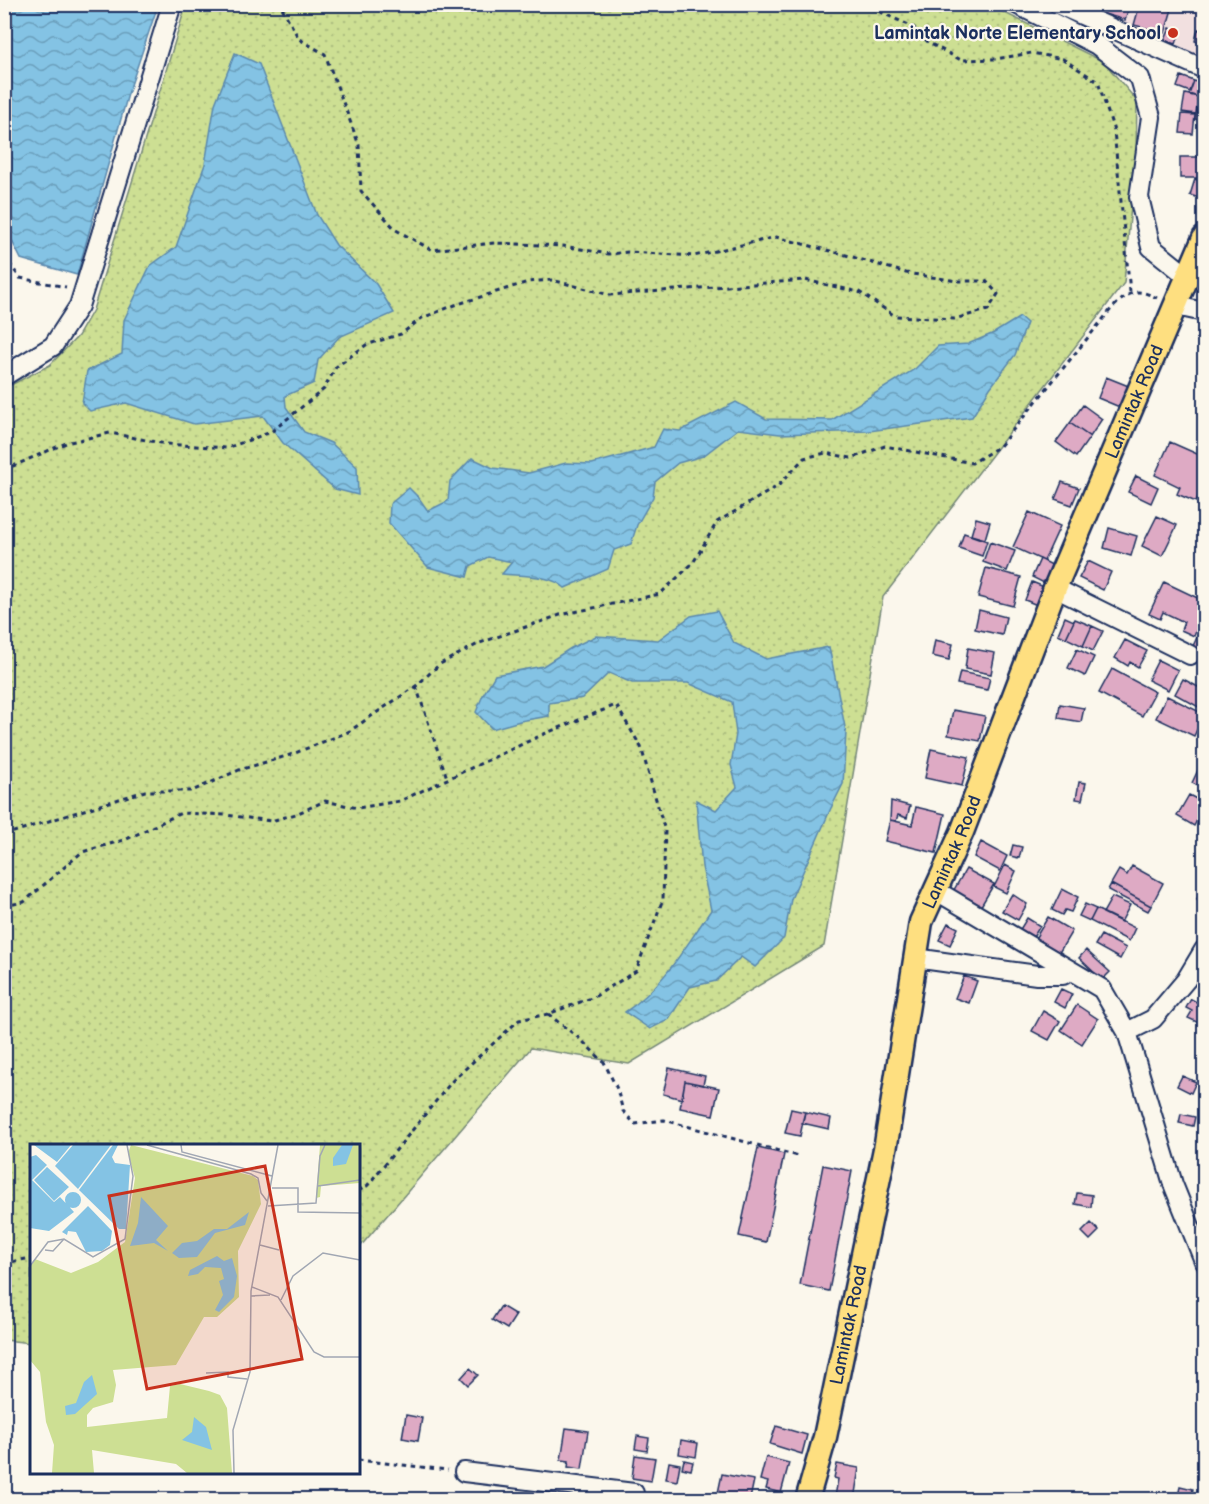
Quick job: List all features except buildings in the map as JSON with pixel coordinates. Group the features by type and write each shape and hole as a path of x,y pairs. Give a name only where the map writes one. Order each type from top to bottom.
{"main road":[{"name":"Lamintak Road","path":"807,1500 825,1437 886,1144 921,922 962,832 1055,588 1204,238"}],"street":[{"path":"4,376 53,346 79,306 172,4"},
{"path":"1016,4 1097,45 1140,78 1151,117 1140,197 1151,247 1188,277"},
{"path":"1057,4 1204,69"},
{"path":"1176,306 1204,312"},
{"path":"1055,588 1190,655"},
{"path":"935,890 1102,989 1127,1032 1173,1184 1204,1262"},
{"path":"1127,1032 1153,1019 1186,980 1204,950"},
{"path":"915,958 1037,975 1063,975 1070,970"},
{"path":"464,1472 634,1493 633,1500"}],"path":[{"path":"4,470 66,443 110,433 166,444 227,448 272,432 324,390 336,367 366,345 401,334 422,318 455,305 528,282 552,280 610,295 805,280 858,292 895,316 954,319 988,310 998,294 986,281 957,281 906,273 776,237 694,256 628,252 609,254 563,246 495,243 432,250 396,230 361,190 358,145 325,54 299,39 280,4"},
{"path":"864,4 913,27 929,43 961,60 995,59 1032,53 1063,59 1098,82 1114,131 1130,292"},
{"path":"4,256 20,278 83,291"},
{"path":"4,836 145,791 192,791 239,770 290,755 348,732 416,686 440,664 480,643 560,615 660,594 693,563 717,522 778,486 804,458 826,453 851,458 885,446 972,464 1000,446 1112,308 1130,292 1145,292 1176,306"},
{"path":"416,686 447,779"},
{"path":"4,906 24,902 82,852 127,839 181,813 226,814 271,820 297,814 325,801 358,808 400,801 544,734 616,705 641,747 665,831 663,899 636,971 594,997 548,1014 519,1020 453,1080 367,1186 360,1190"},
{"path":"548,1014 580,1039 604,1062 617,1089 623,1111 635,1124 664,1120 798,1156"},
{"path":"4,1263 30,1258"},
{"path":"360,1460 464,1472"}],"shaded area":[{"name":"Lamintak Norte Elementary School","path":"1077,4 1204,5 1204,61"}],"green space":[{"path":"186,5 989,5 1104,62 1137,101 1136,151 1124,283 883,597 824,946 629,1064 531,1048 360,1247 360,1144 30,1144 30,1343 5,1340 5,388 50,365 78,336 93,310"}],"water":[{"path":"5,4 158,5 128,94 77,275 21,259 5,227"},
{"path":"235,53 259,64 317,215 336,245 376,284 394,313 339,337 318,360 314,383 285,396 286,407 304,432 331,443 357,467 358,495 335,489 283,443 263,416 194,424 126,403 90,411 82,403 87,371 122,354 124,320 150,266 176,247 205,164 215,104"},
{"path":"1020,317 1027,323 1015,355 972,417 869,431 780,434 738,429 703,456 678,463 655,482 653,497 637,525 631,544 614,550 608,569 565,588 559,583 544,578 502,574 512,562 488,557 470,566 467,577 428,567 389,523 390,504 409,488 428,511 448,501 450,481 472,458 493,468 529,473 566,463 592,464 654,447 663,429 680,431 736,402 766,419 832,420 915,369 938,346 968,344 994,333"},
{"path":"717,611 734,643 766,659 829,647 846,732 843,784 791,899 784,938 755,967 741,957 716,981 690,987 668,1020 650,1029 625,1012 662,979 711,910 702,867 696,800 716,810 737,787 731,765 736,734 732,702 688,683 632,683 609,673 583,698 549,703 549,716 492,729 476,712 495,675 543,666 571,648 596,636 658,640 691,616"}],"place":[{"name":"Lamintak Norte Elementary School","path":"1173,33"}]}
